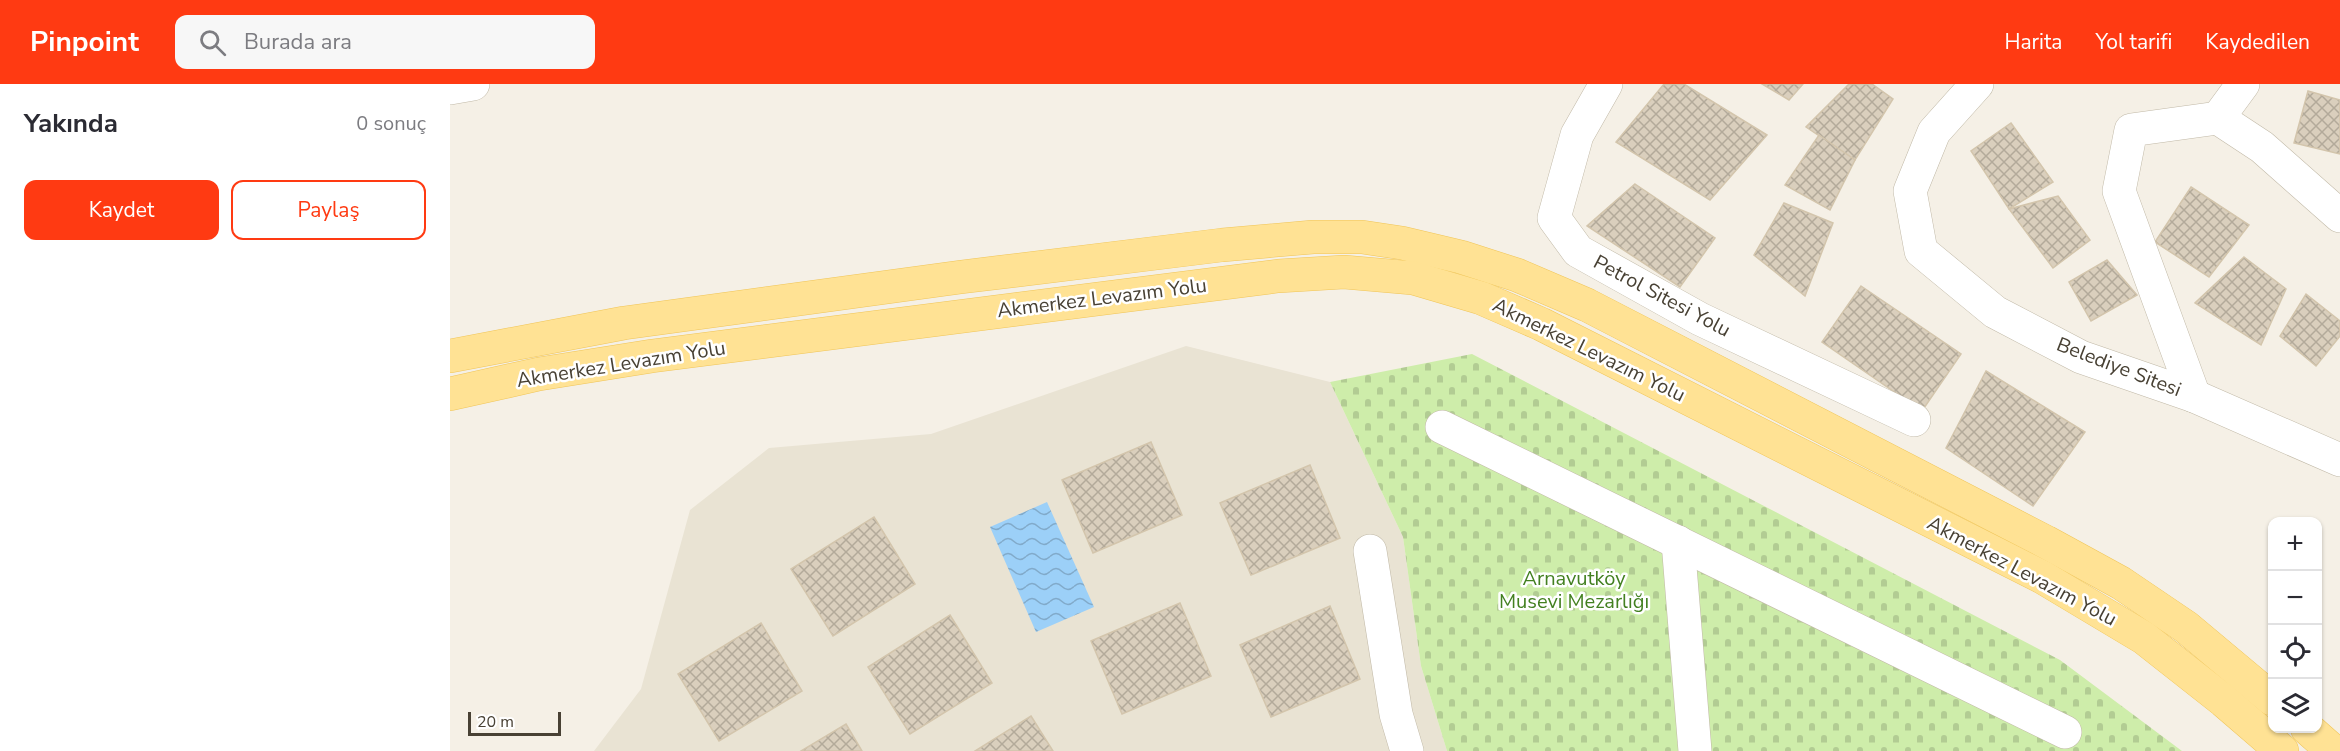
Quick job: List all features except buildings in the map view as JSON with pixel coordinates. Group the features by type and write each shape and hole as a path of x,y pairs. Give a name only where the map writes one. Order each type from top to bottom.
{"main road":[{"name":"Akmerkez Levazım Yolu","path":"450,357 624,324 950,279 1222,245 1312,237 1362,237 1402,243 1461,257 1517,275 1587,305 2046,542 2121,583 2186,627 2268,696"},
{"name":"Akmerkez Levazım Yolu","path":"450,394 539,374 652,356 1278,276 1344,272 1413,278 1481,298 1541,324 2042,577 2144,638 2224,701 2282,751"},
{"path":"2312,733 2333,751"}],"street":[{"path":"450,88 473,84"},
{"name":"Petrol Sitesi Yolu","path":"1606,84 1577,135 1554,218 1578,251 1700,319 1914,420"},
{"name":"Belediye Sitesi","path":"1977,84 1935,132 1910,191 1921,251 1995,312 2081,357 2194,396 2340,460"},
{"path":"2218,118 2243,84"},
{"path":"2194,396 2119,190 2131,130 2218,118 2262,147 2337,207"},
{"path":"1442,427 2066,732"},
{"path":"1678,542 1695,751"},
{"path":"1370,551 1396,714 1407,751"}],"shaded area":[{"path":"1186,346 1330,382 1403,537 1421,666 1447,751 594,751 641,689 690,510 769,448 931,434"}],"green space":[{"name":"Arnavutköy Musevi Mezarlığı","path":"1472,354 2060,660 2182,751 1447,751 1421,666 1403,537 1330,382"}],"water":[{"path":"1047,502 1094,607 1036,632 990,527"}]}
